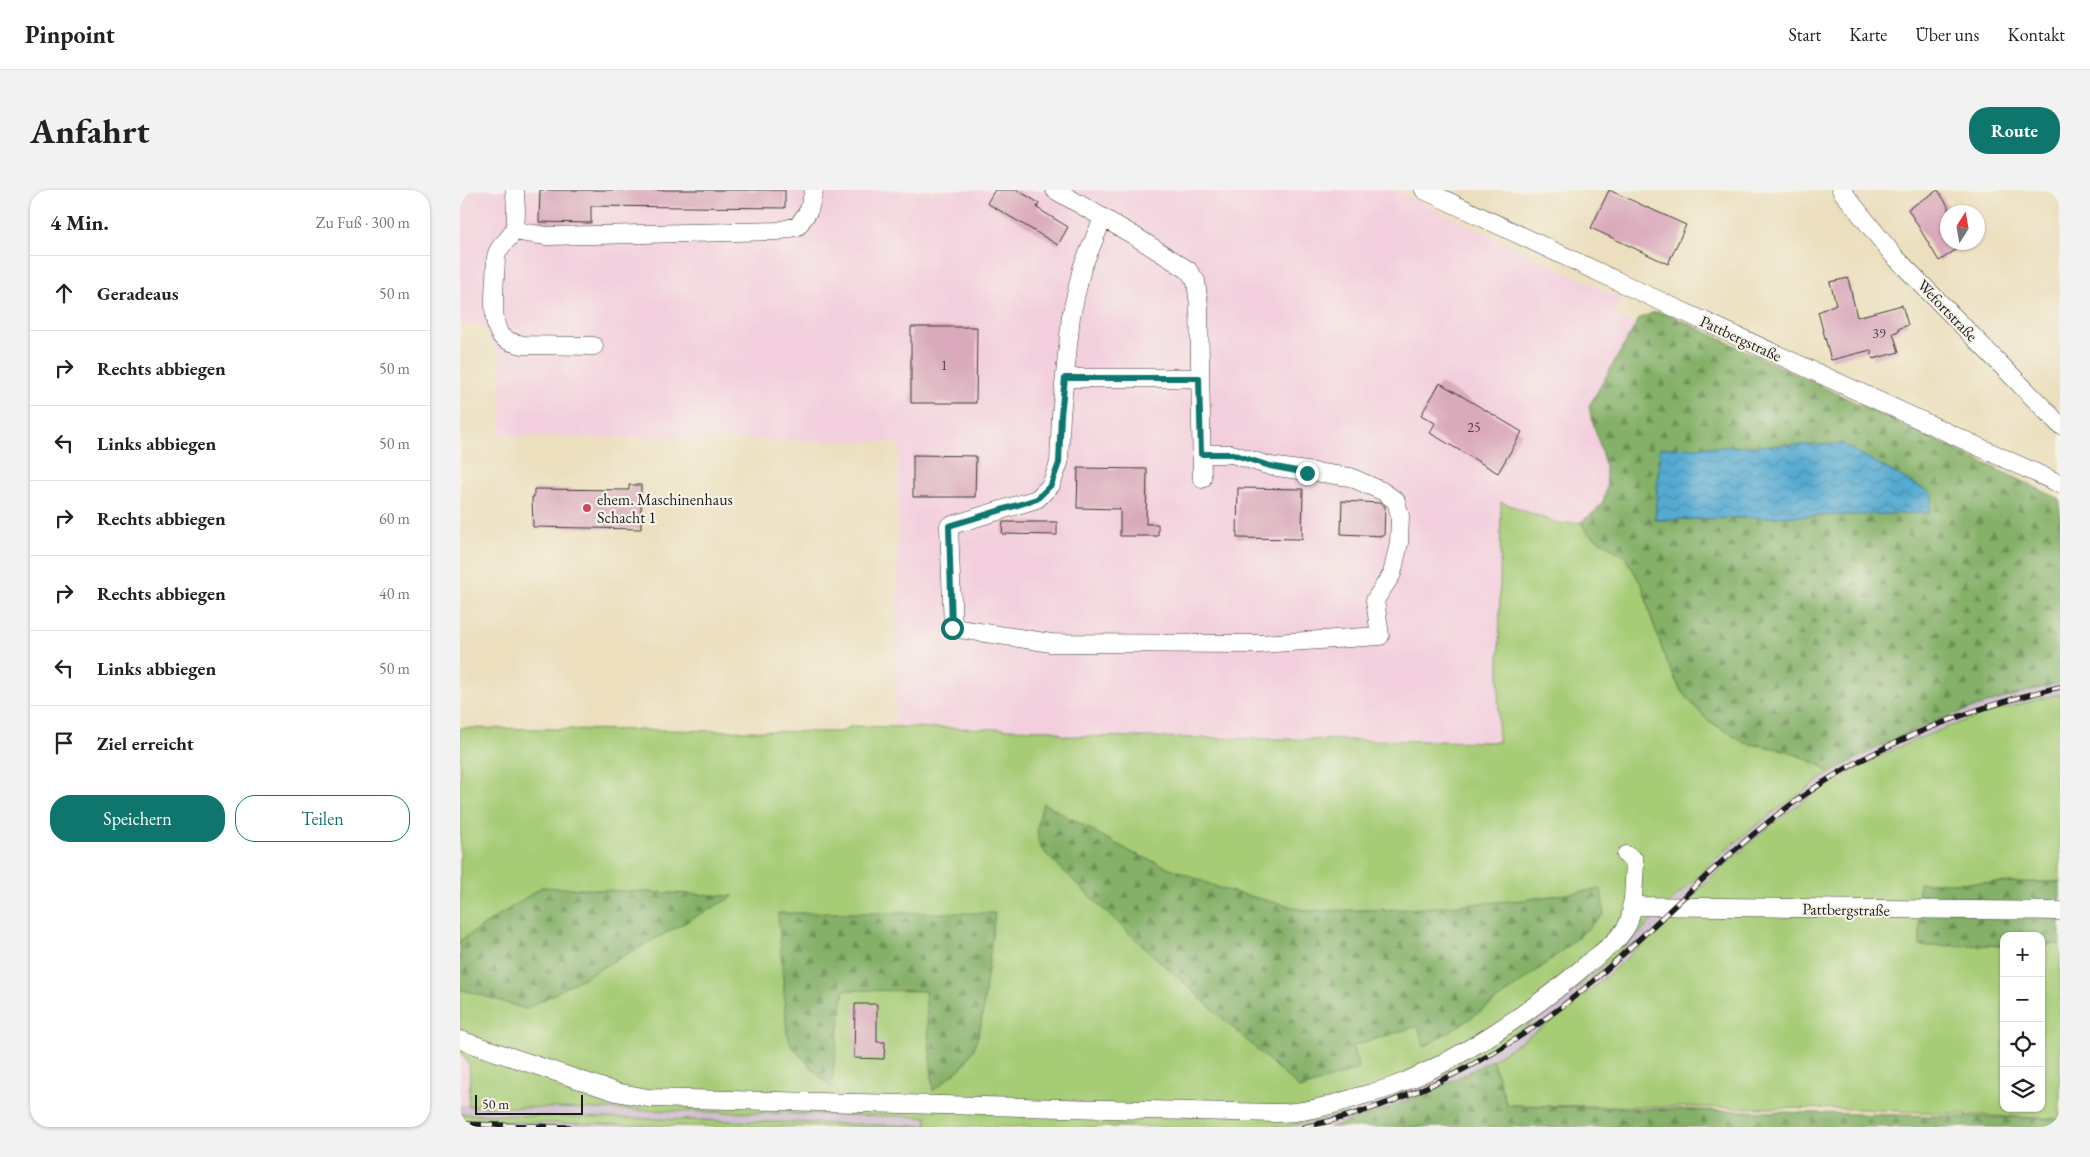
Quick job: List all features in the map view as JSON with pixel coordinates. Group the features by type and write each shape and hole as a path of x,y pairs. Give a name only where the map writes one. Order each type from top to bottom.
{"street":[{"path":"516,190 513,231 499,247 496,257 494,319 502,337 523,345 594,346"},
{"path":"513,231 547,236 778,231 798,226 809,210 814,190"},
{"path":"1055,190 1084,197 1103,218 1188,270 1196,281 1199,306 1202,479"},
{"name":"Pattbergstraße","path":"1424,190 1645,294 2060,484"},
{"name":"Wefortstraße","path":"1841,190 1894,256 2060,425"},
{"path":"1103,218 1082,268 1073,306 1061,415 1059,463 1051,485 1037,499 949,526 952,628 1051,644 1260,644 1380,636 1375,600 1392,574 1399,544 1400,516 1396,501 1382,491 1350,477 1270,466 1232,454 1201,454"},
{"path":"1065,378 1199,378"},
{"path":"460,1040 616,1092 648,1098 1296,1113 1316,1110 1394,1086 1446,1061 1511,1022 1570,979 1624,931 1628,924 1635,866 1634,860 1626,855"},
{"name":"Pattbergstraße","path":"1631,906 2060,911"}],"shaded area":[{"path":"460,190 1395,190 1622,299 1614,314 1635,326 1589,406 1606,472 1607,490 1600,507 1581,522 1559,524 1501,503 1498,742 1064,736 1053,730 895,726 899,442 501,436 501,357 482,325 460,324"},
{"path":"2060,683 2060,694 2000,708 1956,723 1909,742 1866,763 1822,789 1780,819 1729,861 1583,997 1543,1028 1492,1060 1412,1100 1373,1115 1329,1127 1287,1127 1348,1113 1401,1094 1437,1078 1501,1043 1577,988 1676,899 1703,870 1755,826 1803,791 1858,757 1906,733 1954,713 1999,698"},
{"path":"460,1052 469,1064 469,1104 460,1104"},
{"path":"460,1105 927,1117 927,1126 460,1114"},
{"path":"460,1121 601,1124 724,1127 460,1127"}],"green space":[{"path":"1652,313 1668,314 2060,499 2060,683 1969,709 1913,731 1886,743 1829,774 1822,766 1785,750 1745,743 1706,719 1681,691 1666,660 1643,587 1625,557 1588,533 1581,522 1599,507 1604,497 1606,486 1606,472 1589,406 1639,319","holes":["1660,448 1929,513 1655,520"]},
{"path":"1501,502 1559,524 1581,522 1588,533 1625,556 1643,587 1666,660 1681,691 1706,719 1745,743 1785,750 1822,766 1829,774 1733,844 1592,976 1543,1015 1510,1037 1440,1076 1403,1092 1327,1118 1287,1127 725,1127 460,1121 460,1114 927,1126 927,1117 468,1106 469,1064 460,1052 460,728 842,732 851,726 1053,730 1064,736 1498,742"},
{"path":"2060,694 2060,882 1919,883 1920,946 2000,945 2000,1112 2045,1112 2045,945 2060,944 2060,1119 1857,1109 1507,1105 1492,1060 1527,1038 1582,997 1632,953 1728,862 1779,819 1811,796 1878,757 1949,727 2022,703"},
{"path":"1043,803 1133,853 1222,889 1309,911 1408,909 1522,900 1601,889 1604,914 1562,951 1517,985 1471,1018 1424,1047 1418,1026 1352,1046 1359,1069 1300,1089 1105,911 1042,850 1037,833"},
{"path":"2060,882 2060,944 2045,945 2045,932 2000,932 2000,945 1920,946 1919,883"},
{"path":"542,887 734,896 526,1009 460,989 460,941"},
{"path":"778,913 995,913 981,1025 974,1049 963,1066 933,1091 925,991 844,990 831,1088 792,1047 787,1033"},
{"path":"1492,1060 1507,1105 2060,1119 2060,1127 1329,1127 1372,1114 1412,1098"}],"water":[{"path":"1842,444 1933,494 1929,513 1655,520 1660,448"}],"building":[{"path":"540,190 785,190 785,208 591,206 591,223 539,222"},
{"path":"995,190 1017,190 1039,203 1037,208 1068,227 1058,245 987,203"},
{"path":"1609,190 1686,225 1668,264 1591,228"},
{"path":"1938,190 1947,205 1940,205 1940,250 1956,250 1939,261 1908,209"},
{"path":"1848,278 1857,317 1902,305 1908,325 1893,333 1899,352 1873,359 1871,350 1831,360 1818,312 1836,304 1830,282"},
{"path":"911,327 977,327 976,403 911,403"},
{"path":"1440,383 1522,432 1498,473 1430,433 1435,423 1421,415"},
{"path":"913,455 976,456 975,497 913,497"},
{"path":"1078,468 1147,469 1146,524 1158,524 1158,536 1120,536 1120,509 1077,508"},
{"name":"ehem. Maschinenhaus Schacht 1","path":"629,485 641,485 641,529 533,527 532,497 534,497 534,489 629,490"},
{"path":"1238,488 1303,489 1302,539 1237,538"},
{"path":"1342,501 1380,503 1385,506 1384,536 1341,534"},
{"path":"1003,522 1057,522 1057,535 1002,534"},
{"path":"855,1004 877,1004 877,1042 885,1042 884,1059 854,1058"}],"railway":[{"path":"1304,1127 1380,1106 1417,1091 1453,1075 1521,1035 1554,1013 1585,988 1746,841 1803,796 1832,777 1894,743 1926,729 1992,705 2060,687"},
{"path":"460,1124 569,1127"}],"place":[{"name":"ehem. Maschinenhaus Schacht 1","path":"587,508"}],"route":[{"path":"952,628 949,526 1037,499 1051,485 1059,463 1065,378 1199,378 1201,454 1232,454 1250,458 1270,466 1307,473"}]}
